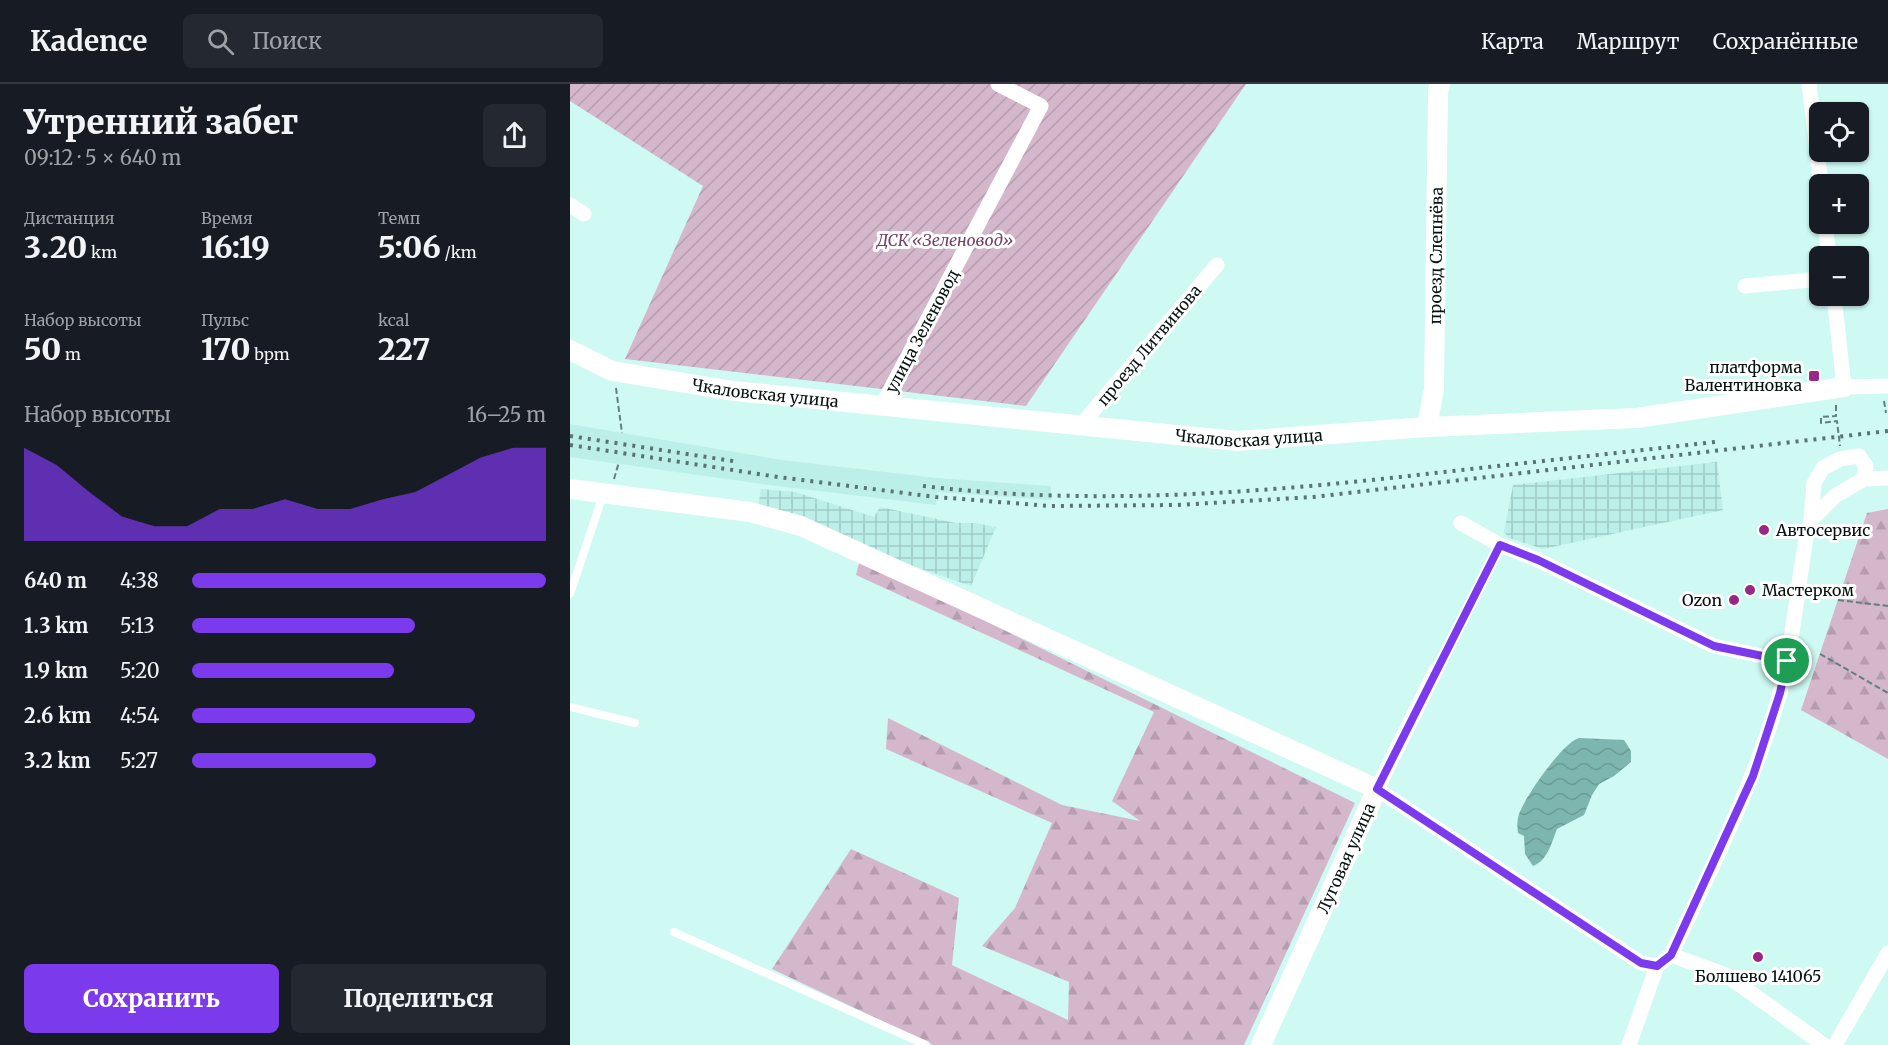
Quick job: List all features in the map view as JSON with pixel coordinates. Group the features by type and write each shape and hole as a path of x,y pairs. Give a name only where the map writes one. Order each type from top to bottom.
{"street":[{"name":"улица Зеленовод","path":"881,407 1041,106 998,84"},
{"name":"проезд Слепнёва","path":"1426,427 1434,389 1438,92 1440,84"},
{"path":"1809,84 1820,174"},
{"path":"570,205 584,214"},
{"name":"проезд Литвинова","path":"1081,425 1217,265"},
{"path":"1745,286 1809,280"},
{"path":"1835,306 1845,387"},
{"name":"Чкаловская улица","path":"570,350 612,371 734,391 1237,441 1426,427 1637,418 1845,387 1888,386"},
{"path":"1629,1045 1657,966 1671,955 1753,776 1780,693 1787,661 1811,520 1814,483 1823,468 1840,459 1859,456 1866,466 1864,479"},
{"path":"1811,520 1835,496 1864,479 1888,478"},
{"path":"570,489 750,512 801,526 1377,789 1641,963 1657,966"},
{"path":"1461,523 1500,545 1538,560 1714,646 1787,661"},
{"name":"Луговая улица","path":"1261,1045 1377,789 1436,670"},
{"path":"1835,1045 1888,953"},
{"path":"1671,955 1726,975 1824,1045"}],"lane":[{"path":"570,594 604,494"},
{"path":"570,707 635,723"},
{"path":"674,932 926,1045"}],"path":[{"path":"612,371 622,433"},
{"path":"1885,404 1886,413"},
{"path":"1836,416 1821,417 1821,423 1837,421 1840,448 1855,447 1859,456"},
{"path":"1436,670 1500,545"},
{"path":"1838,600 1888,606"},
{"path":"1820,654 1888,693"}],"shaded area":[{"path":"570,424 781,460 937,478 1051,486 1051,500 937,492 936,505 777,486 570,457"},
{"path":"1717,462 1723,510 1543,549 1509,538 1504,532 1513,485"},
{"path":"761,489 795,492 874,517 880,507 956,523 976,523 996,527 971,586 757,512"}],"green space":[{"name":"ДСК «Зеленовод»","path":"570,84 1246,84 1026,406 625,359 703,186 570,101"},
{"path":"1888,509 1888,759 1801,710 1867,513"},
{"path":"860,559 1355,803 1244,1045 933,1045 772,969 851,849 959,898 952,965 1068,1020 1069,982 982,946 1015,908 1052,823 886,749 888,718 1062,805 1140,821 1112,801 1154,712 856,575"}],"water":[{"path":"1579,738 1624,740 1631,751 1631,762 1614,776 1599,784 1584,815 1557,829 1546,856 1533,866 1525,854 1524,836 1518,833 1519,814 1536,784 1554,760"}],"railway":[{"path":"570,445 778,477 936,497 1050,506 1177,505 1313,497 1888,431"},
{"path":"570,436 739,462"},
{"path":"923,486 989,492 1119,496 1249,491 1314,486 1715,442"}],"place":[{"name":"платформа Валентиновка","path":"1814,376"},
{"name":"Автосервис","path":"1764,530"},
{"name":"Мастерком","path":"1750,590"},
{"name":"Ozon","path":"1734,600"},
{"name":"Болшево 141065","path":"1758,957"}],"route":[{"path":"1500,545 1538,560 1714,646 1787,661 1780,693 1753,776 1671,955 1657,966 1641,963 1377,789 1500,545"}]}
